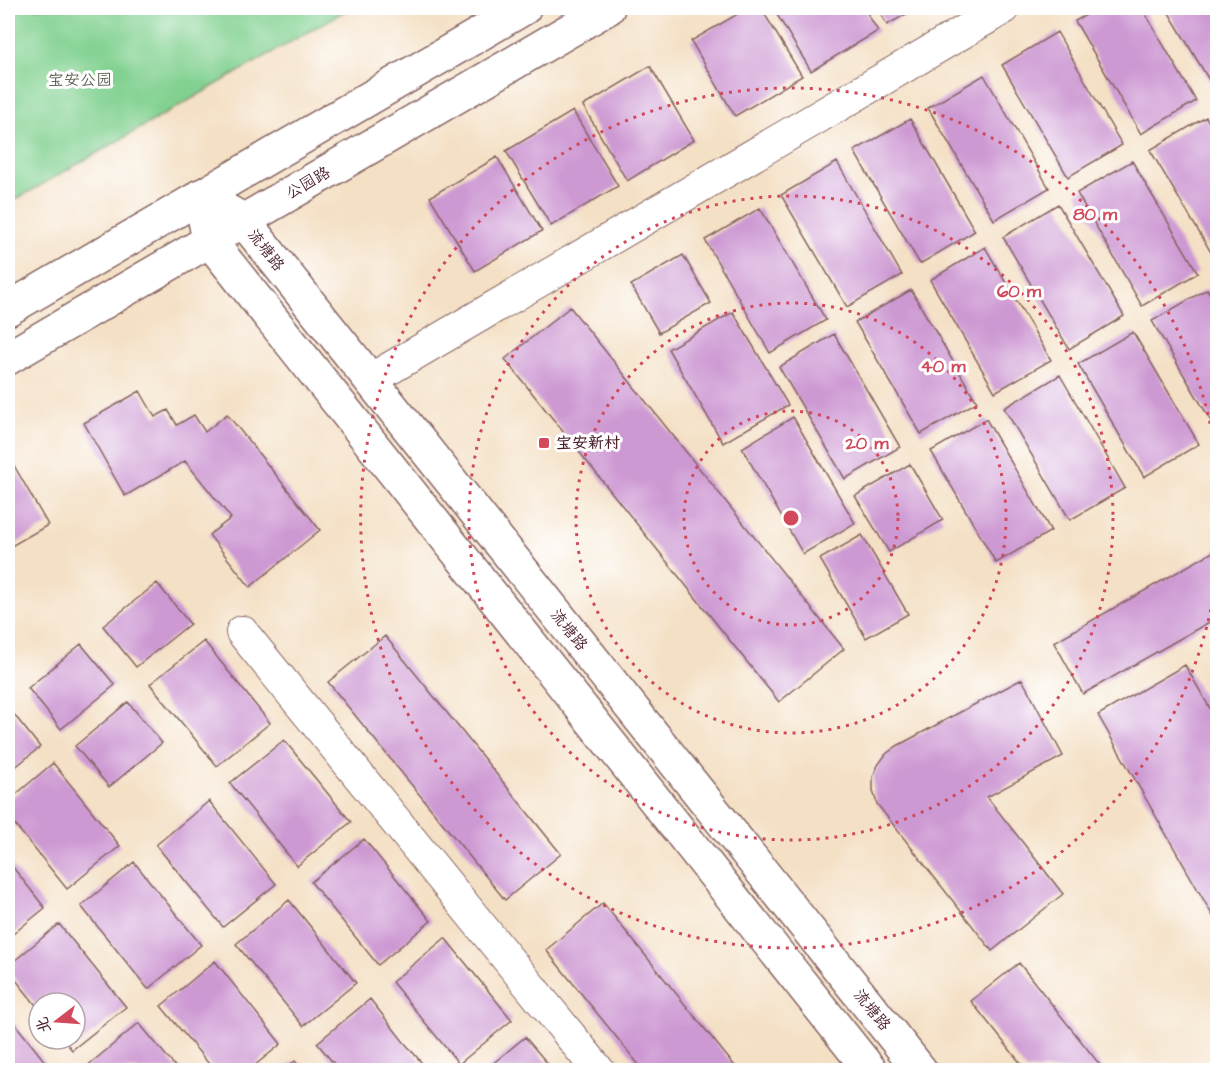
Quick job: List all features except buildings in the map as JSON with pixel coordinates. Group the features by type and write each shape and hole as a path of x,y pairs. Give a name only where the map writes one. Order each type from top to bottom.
{"street":[{"path":"8,309 524,8"},
{"name":"公园路","path":"8,358 608,8"},
{"path":"370,380 1004,8"},
{"path":"200,196 209,240 870,1071"},
{"name":"流塘路","path":"200,196 243,220 920,1071"},
{"path":"242,632 598,1071"}],"green space":[{"name":"宝安公园","path":"8,8 350,8 8,204"}],"place":[{"name":"宝安新村","path":"544,443"}]}
